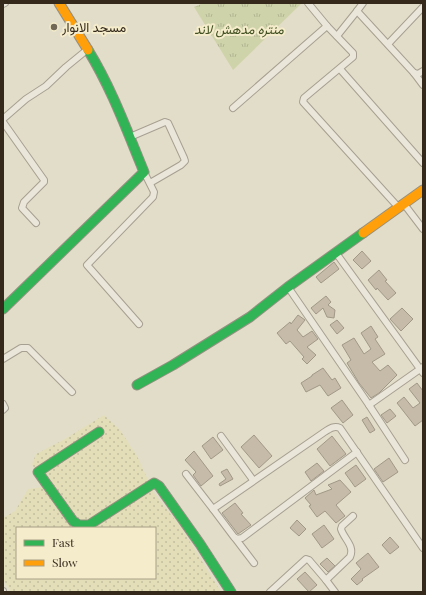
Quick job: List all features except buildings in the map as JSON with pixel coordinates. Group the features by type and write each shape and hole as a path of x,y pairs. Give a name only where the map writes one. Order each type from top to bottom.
{"street":[{"path":"59,3 88,49 111,92 144,172 154,192 150,202 87,265 139,324"},
{"path":"308,3 327,26 353,53 353,55 340,69 304,98 303,102 423,229"},
{"path":"337,36 363,3"},
{"path":"388,44 423,7"},
{"path":"357,11 414,73 423,85"},
{"path":"233,108 327,26"},
{"path":"3,119 26,99 46,86 88,49"},
{"path":"340,69 423,163"},
{"path":"414,73 418,74 423,71"},
{"path":"3,122 44,180 44,182 23,204 23,210 36,223"},
{"path":"130,137 165,122 168,123 184,158 181,165 150,183"},
{"path":"4,307 144,172"},
{"path":"137,385 173,365 250,317 288,287 423,190"},
{"path":"336,253 422,370 369,405"},
{"path":"288,287 405,460"},
{"path":"3,358 21,348 28,348 72,392"},
{"path":"3,404 5,408 3,410"},
{"path":"213,509 253,480 332,427 336,426 340,428 423,548"},
{"path":"99,432 38,472 73,521 80,525 89,524 154,483 159,486 200,544 231,592"},
{"path":"222,436 253,480"},
{"path":"234,537 237,539 242,538 357,452"},
{"path":"186,474 254,563"},
{"path":"326,580 352,554 350,546 341,529 342,526 353,516"},
{"path":"270,592 306,559 309,560 335,592"}],"shaded area":[{"path":"104,415 120,430 137,456 154,493 182,529 221,592 11,592 3,579 3,518 15,511 28,489 43,487 32,464 36,454 65,439"}],"green space":[{"name":"منتره مدهش لاند","path":"204,3 302,3 233,70 194,7"}],"traffic: fast":[{"path":"3,309 144,172 112,95 88,50"},
{"path":"137,385 173,365 250,317 288,287 363,233"},
{"path":"99,432 38,472 73,521 79,525 89,525 154,483 159,486 200,544 231,592"}],"traffic: slow":[{"path":"59,3 88,50"},
{"path":"363,233 423,190"}],"place":[{"name":"مسجد الانوار","path":"54,27"}]}
